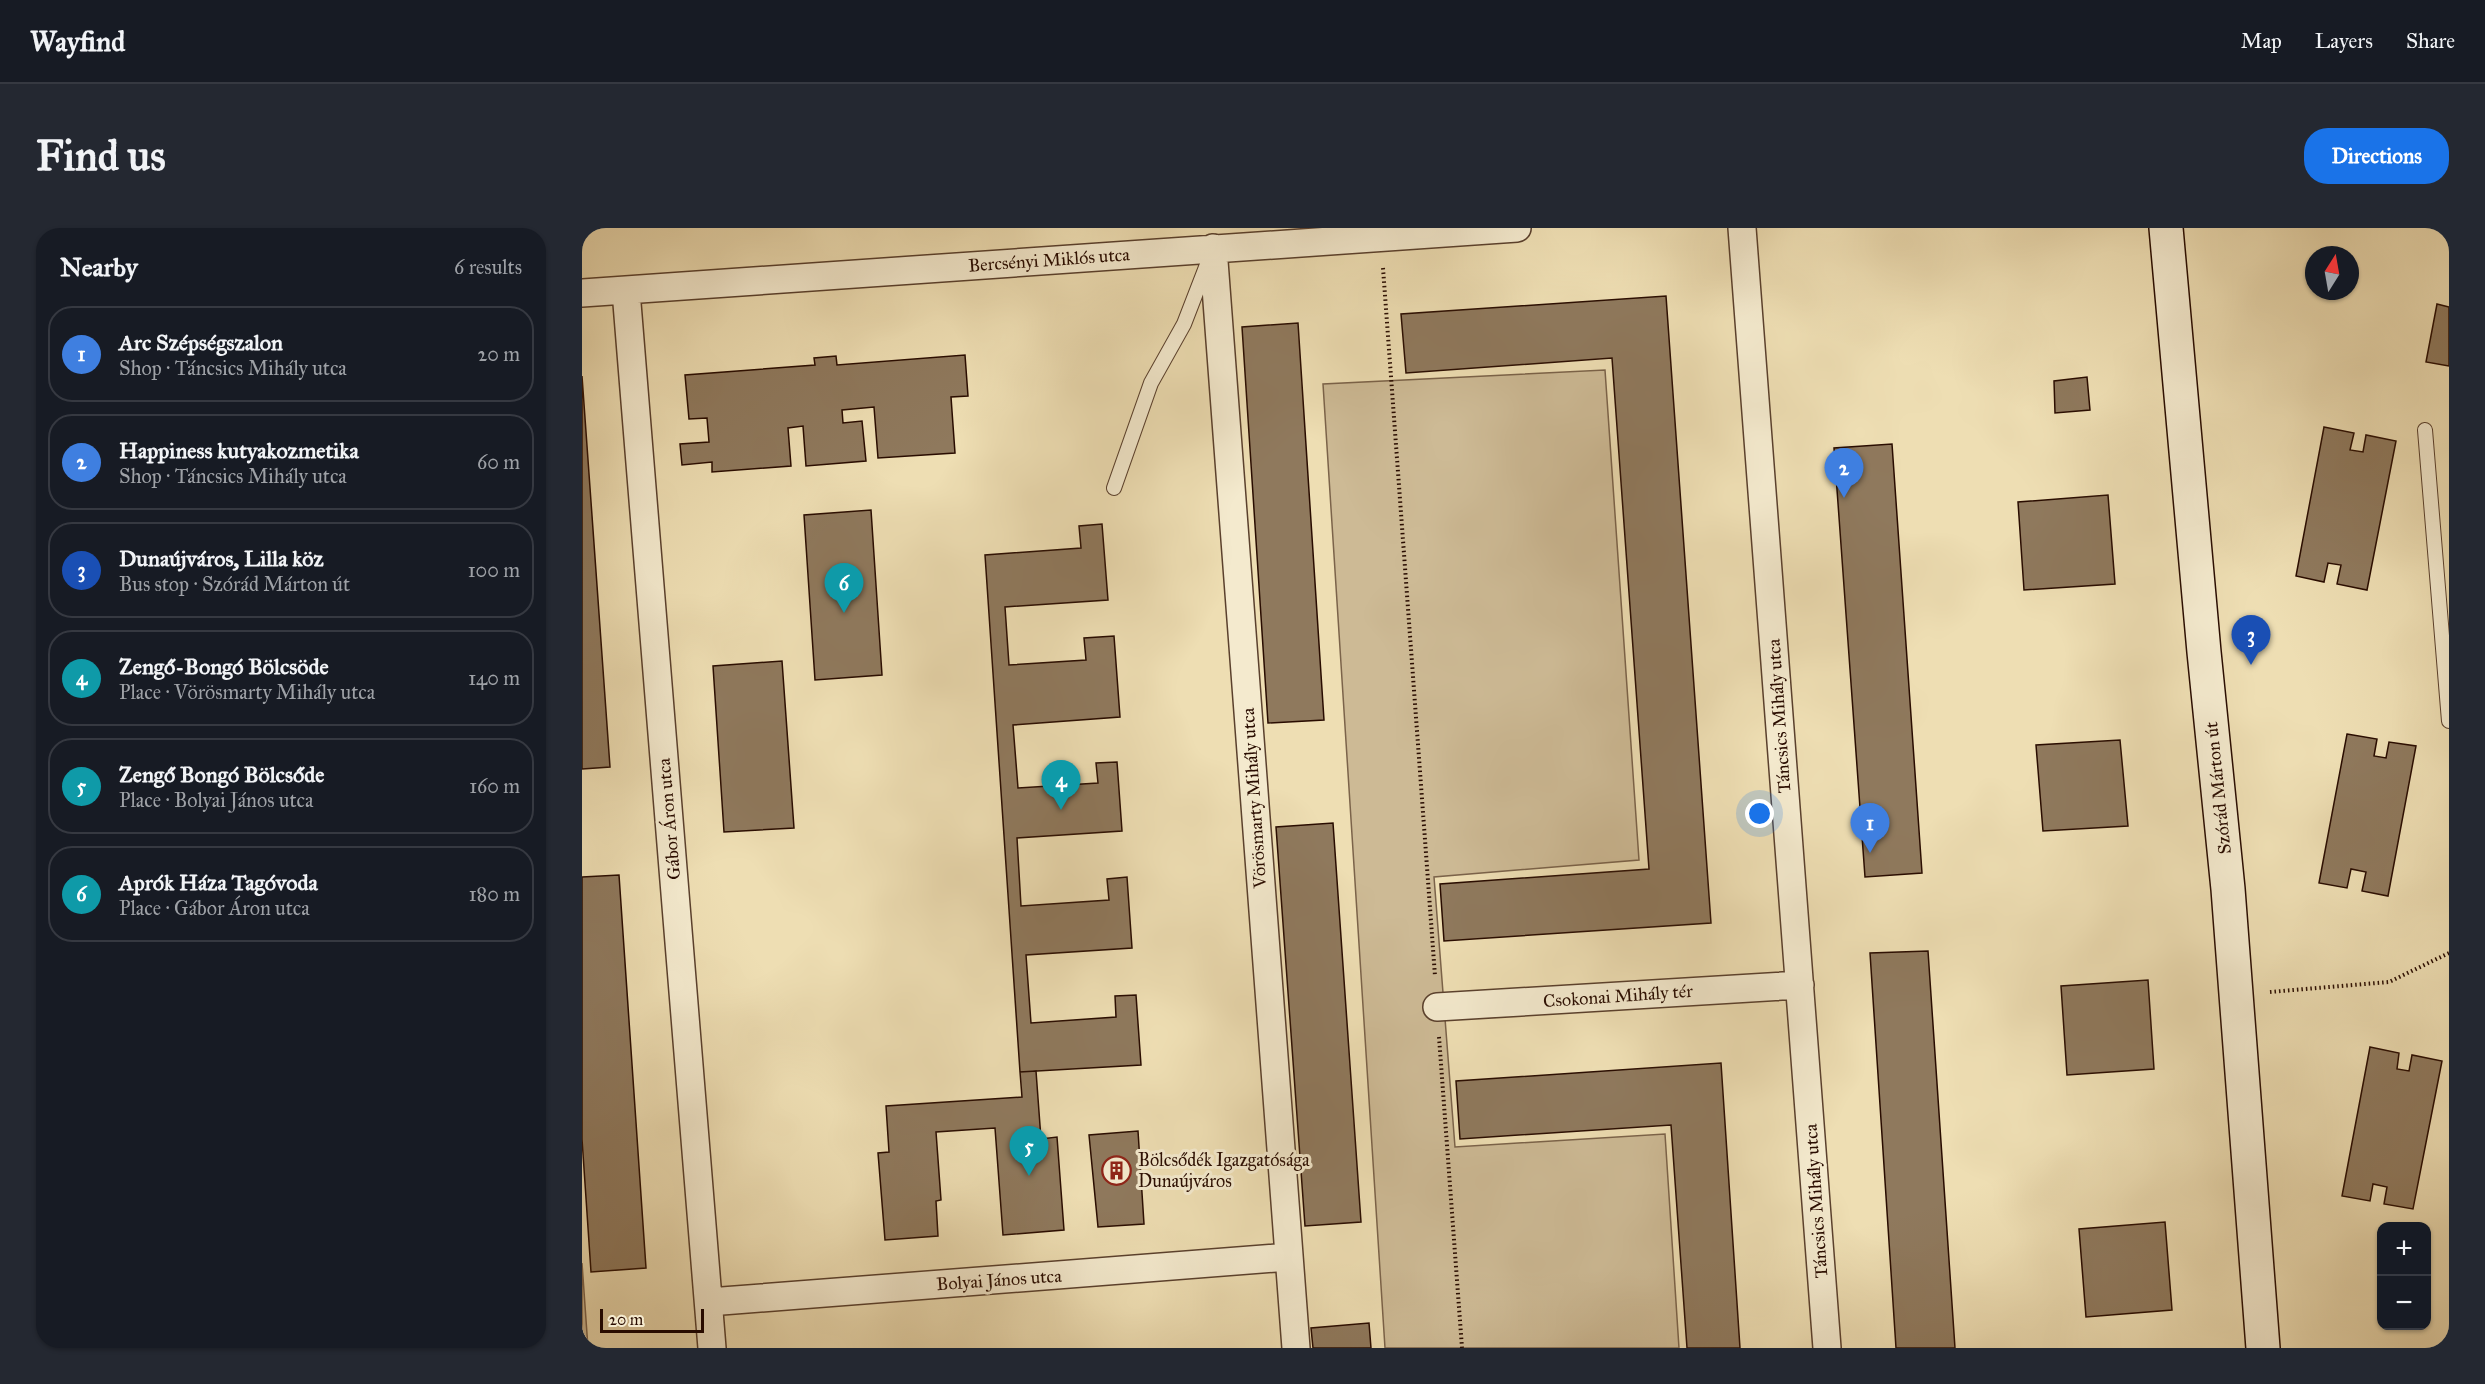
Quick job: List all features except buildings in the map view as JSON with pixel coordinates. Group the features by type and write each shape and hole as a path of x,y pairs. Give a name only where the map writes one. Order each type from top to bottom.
{"street":[{"name":"Bercsényi Miklós utca","path":"582,293 1517,228"},
{"name":"Táncsics Mihály utca","path":"1742,228 1827,1348"},
{"name":"Szórád Márton út","path":"2166,228 2236,995 2263,1348"},
{"name":"Vörösmarty Mihály utca","path":"1213,248 1296,1348"},
{"name":"Gábor Áron utca","path":"626,291 712,1348"},
{"name":"Csokonai Mihály tér","path":"1437,1007 1800,985"},
{"name":"Bolyai János utca","path":"709,1302 1289,1257"}],"lane":[{"path":"1114,488 1151,383 1184,324 1213,248"},
{"path":"2425,430 2449,721"}],"path":[{"path":"1381,237 1462,1348"},
{"path":"2236,995 2389,982 2449,952"}],"shaded area":[{"path":"1605,370 1639,860 1434,877 1455,1147 1665,1134 1679,1348 1385,1348 1323,384"},
{"path":"582,1263 588,1348 582,1348"}],"place":[{"name":"Happiness kutyakozmetika","path":"1844,498"},
{"name":"Aprók Háza Tagóvoda","path":"844,613"},
{"name":"Dunaújváros, Lilla köz","path":"2251,665"},
{"name":"Zengő-Bongó Bölcsöde","path":"1061,810"},
{"name":"Arc Szépségszalon","path":"1870,853"},
{"name":"Bölcsődék Igazgatósága Dunaújváros","path":"1117,1170"},
{"name":"Zengő Bongó Bölcsőde","path":"1029,1176"}]}
